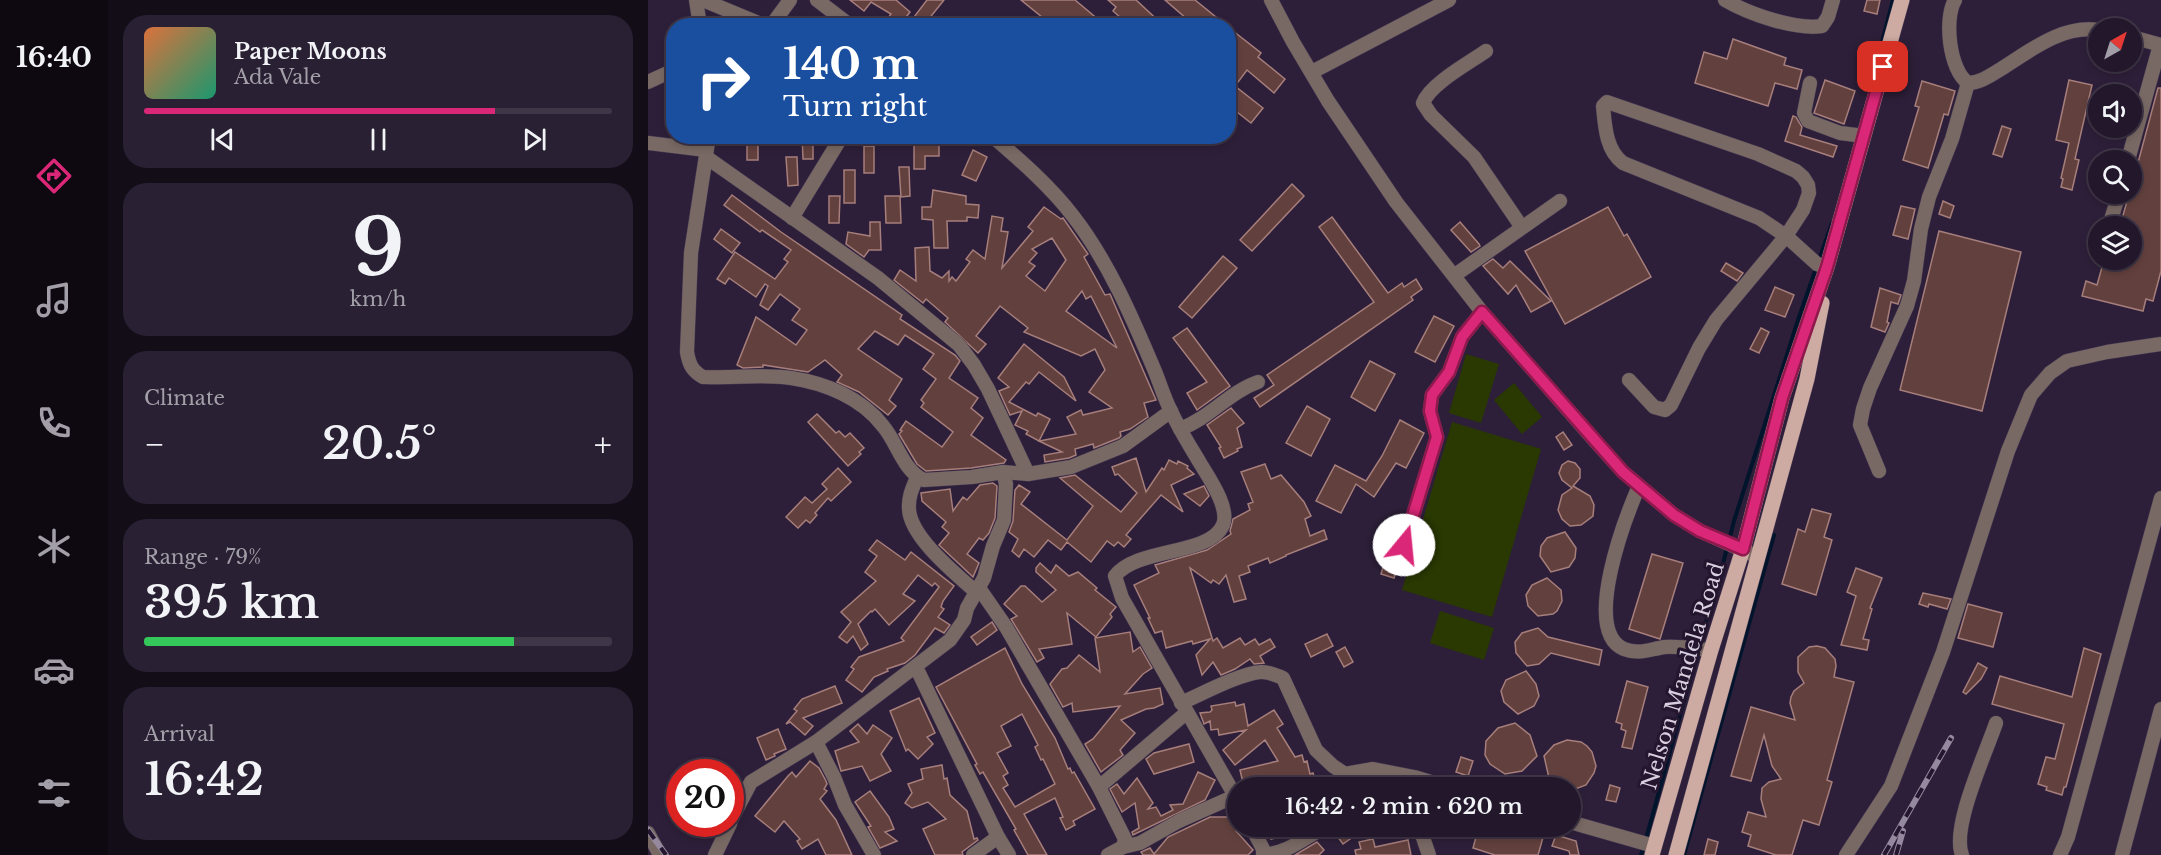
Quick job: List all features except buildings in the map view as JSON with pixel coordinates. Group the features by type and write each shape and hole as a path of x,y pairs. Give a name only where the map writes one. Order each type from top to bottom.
{"main road":[{"name":"Nelson Mandela Road","path":"1653,850 1743,549 1782,398 1827,267 1902,0"},
{"name":"Nelson Mandela Road","path":"1676,855 1807,379 1820,319 1827,267"}],"street":[{"path":"696,0 699,18"},
{"path":"703,0 751,18"},
{"path":"773,18 790,0"},
{"path":"817,0 841,18"},
{"path":"1270,0 1328,101 1396,202 1482,312 1616,465 1674,515 1758,557"},
{"path":"1312,72 1449,0"},
{"path":"1725,0 1753,13 1811,28 1822,26 1828,17 1833,0"},
{"path":"1955,0 1950,14 1951,46 1958,73 1968,83 1975,83 1993,74 2068,31 2088,30"},
{"path":"2131,150 2161,45 2142,40"},
{"path":"1486,51 1435,88 1426,96 1423,103 1431,115 1474,157 1521,226"},
{"path":"648,82 666,74"},
{"path":"1810,83 1804,112 1808,121 1840,133 1864,136"},
{"path":"1879,471 1860,425 1863,409 1870,388 1907,306 1914,281 1920,229 1929,197 1952,139 1968,83"},
{"path":"1629,380 1654,407 1665,410 1671,405 1699,348 1716,320 1786,236 1803,210 1809,193 1808,185 1796,171 1758,154 1607,102 1603,106 1610,149 1614,156 1623,163 1759,219 1786,236 1817,264 1827,267"},
{"path":"648,143 707,148 792,218 878,278 959,345 988,389 1028,474"},
{"path":"792,218 837,144"},
{"path":"1000,144 1073,216 1095,248 1143,343 1171,411 1217,492 1225,514 1222,525 1214,537 1121,568 1115,576 1122,598 1227,783"},
{"path":"707,148 691,253 687,352 688,362 692,369 703,377 790,378 816,384 850,398 862,405 884,426 909,468 917,477 924,480 1003,472 1028,474 1071,467 1134,440 1171,411"},
{"path":"1455,275 1521,226 1560,201"},
{"path":"1404,545 1437,437 1430,411 1432,395 1449,372 1462,337 1482,312"},
{"path":"1846,855 1892,786 1943,652 2008,451 2031,395 2050,373 2067,361 2161,344"},
{"path":"1180,429 1196,423 1244,387 1258,382"},
{"path":"744,796 751,782 816,742 950,640 964,620 967,608 984,578 993,546 1004,520 1006,484 1003,472"},
{"path":"917,477 910,497 911,519 917,530 933,550 977,590 1000,618 1099,787 1125,839 1126,851"},
{"path":"1638,486 1624,521 1610,573 1605,618 1610,635 1617,645 1635,652 1663,648 1711,650"},
{"path":"2060,855 2068,837 2161,498"},
{"path":"916,667 998,837 1009,855"},
{"path":"1099,787 1184,708 1247,675 1261,672 1272,673 1282,678 1317,750 1341,777"},
{"path":"2122,855 2161,709"},
{"path":"1962,855 1959,847 1961,821 1996,723"},
{"path":"816,742 845,805 874,855"},
{"path":"1354,777 1373,769 1414,777"},
{"path":"1108,855 1126,851 1179,822 1227,803"},
{"path":"1581,826 1653,850"},
{"path":"648,833 660,855"},
{"path":"715,855 723,837"},
{"path":"973,855 998,837"},
{"path":"1256,837 1264,854 1278,854 1306,837"},
{"path":"1423,837 1429,855"}],"green space":[{"path":"1466,354 1499,364 1481,423 1449,413"},
{"path":"1514,383 1542,417 1522,434 1494,400"},
{"path":"1452,422 1541,449 1492,617 1402,590"},
{"path":"1440,611 1494,628 1484,660 1430,643"}],"waterway":[{"path":"1875,69 1893,0"},
{"path":"1699,645 1734,521 1798,320 1832,223"},
{"path":"1684,855 1774,535"},
{"path":"1646,839 1697,653"},
{"path":"1641,855 1644,846"}],"railway":[{"path":"1884,855 1951,738"},
{"path":"648,830 666,855"},
{"path":"1896,855 1903,831"}],"route":[{"path":"1404,545 1437,437 1430,411 1432,395 1449,372 1462,337 1482,312 1623,472 1674,515 1700,531 1743,549 1782,398 1827,267 1883,67"}]}
